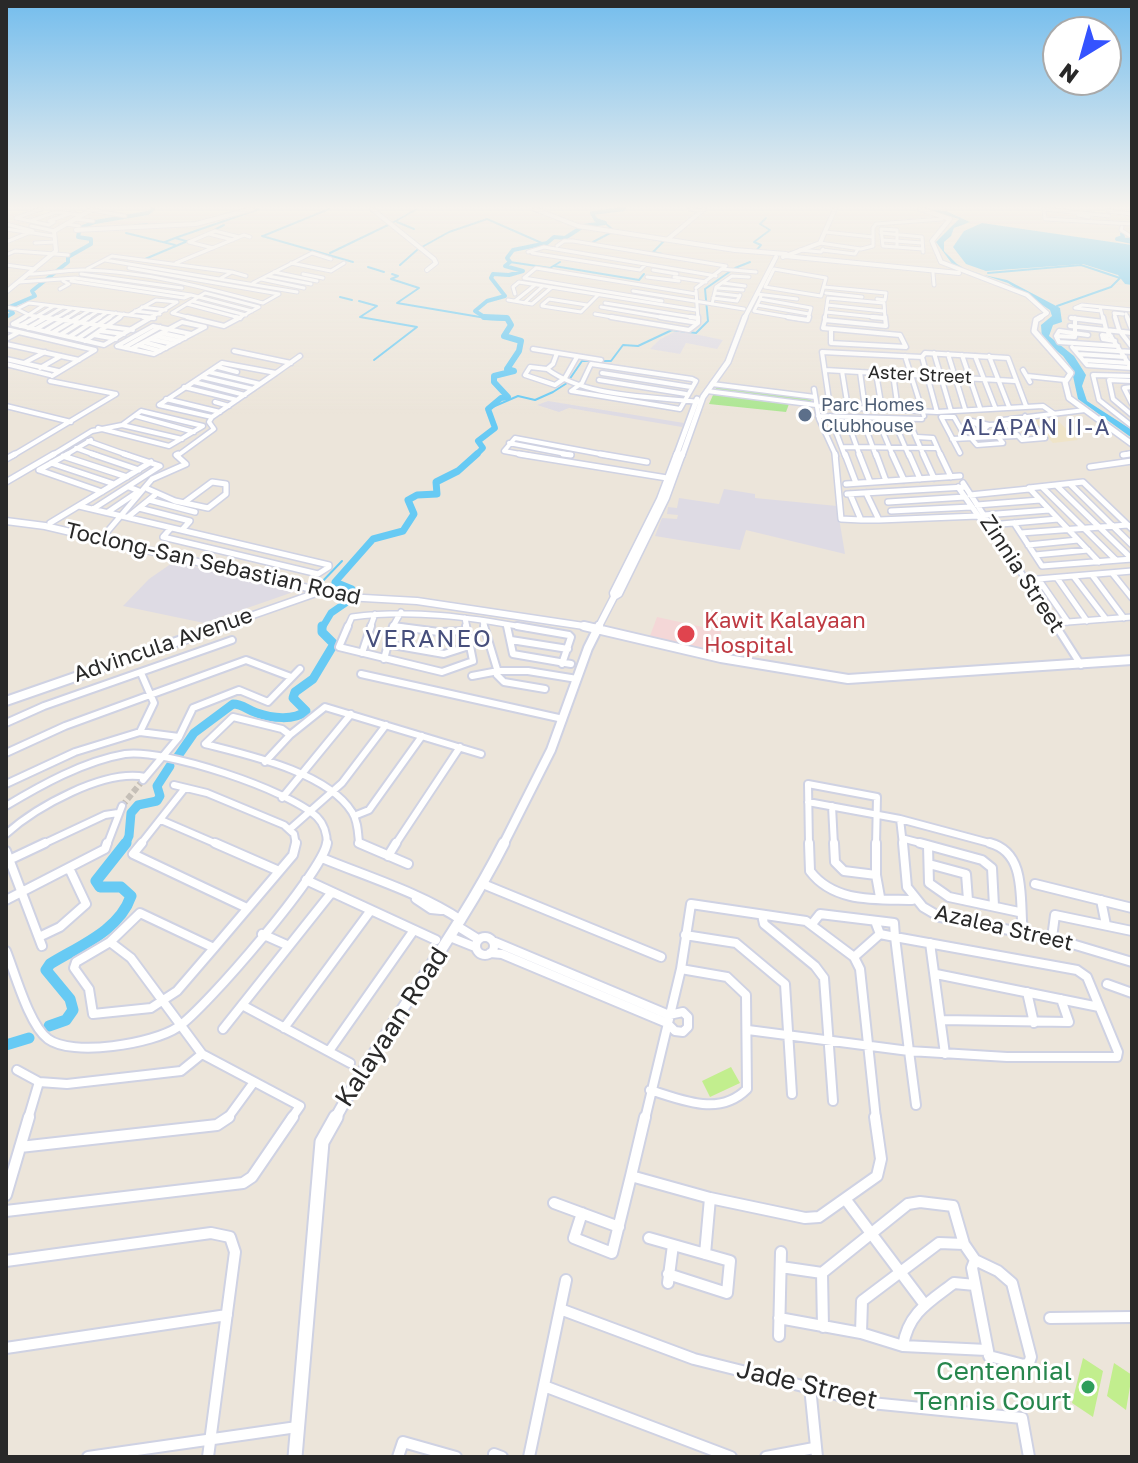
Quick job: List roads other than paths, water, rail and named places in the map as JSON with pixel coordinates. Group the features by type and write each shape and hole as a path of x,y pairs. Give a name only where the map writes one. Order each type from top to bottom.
{"main road":[{"path":"6,292 25,277"},
{"path":"614,597 619,594 656,519 697,403 730,348 756,277"},
{"path":"697,403 712,384 766,277"},
{"path":"980,277 994,281 1044,308 1047,313 1036,320 1034,331 1040,343 1067,364 1071,373 1065,380 1069,398 1132,444"},
{"path":"614,597 613,593 680,451"},
{"name":"Toclong-San Sebastian Road","path":"6,521 101,539 353,598 447,605 598,628 721,658 848,679 1132,660"},
{"name":"Advincula Avenue","path":"6,698 316,590"},
{"name":"Kalayaan Road","path":"295,1457 322,1142 360,1073 483,884 544,766 576,681 614,597"}],"street":[{"path":"60,289 69,284 61,282 77,277"},
{"path":"123,277 198,286 257,301 272,292 230,279"},
{"path":"157,280 160,277"},
{"path":"165,281 169,277"},
{"path":"174,282 179,277"},
{"path":"184,286 190,277"},
{"path":"169,296 197,277"},
{"path":"198,286 207,277"},
{"path":"208,277 223,280 233,277"},
{"path":"211,290 226,277"},
{"path":"226,294 244,277"},
{"path":"253,283 263,277"},
{"path":"273,277 311,284"},
{"path":"296,277 317,281"},
{"path":"319,277 323,278"},
{"path":"556,277 608,286 630,284 644,277"},
{"path":"621,294 645,277"},
{"path":"650,277 702,303"},
{"path":"650,277 702,303"},
{"path":"657,277 704,283 712,277"},
{"path":"702,303 729,277"},
{"path":"734,277 744,287"},
{"path":"766,290 771,277"},
{"path":"779,289 785,277"},
{"path":"792,291 798,277"},
{"path":"806,294 812,277"},
{"path":"821,277 826,278 822,292"},
{"path":"933,277 934,285"},
{"path":"117,288 132,278 174,282 184,286"},
{"path":"280,288 299,278"},
{"path":"19,282 82,279 176,292 240,318"},
{"path":"204,288 214,279"},
{"path":"260,279 304,288"},
{"path":"72,280 184,298 205,293 259,307 226,326 172,313 191,298"},
{"path":"223,280 233,284"},
{"path":"515,294 513,287 519,282 543,286 548,291 589,303"},
{"path":"219,292 239,283 297,292"},
{"path":"527,283 508,300 532,304 548,291"},
{"path":"589,303 546,302 603,305 689,330 702,303 704,283"},
{"path":"723,283 744,287"},
{"path":"621,294 630,284"},
{"path":"515,301 535,285"},
{"path":"524,303 543,286"},
{"path":"608,286 621,294"},
{"path":"234,296 248,287"},
{"path":"603,305 702,303 744,287"},
{"path":"603,305 702,303 744,287"},
{"path":"242,298 257,289"},
{"path":"758,295 766,290 779,289 885,300 886,293"},
{"path":"249,299 264,290"},
{"path":"766,290 797,299"},
{"path":"548,291 589,303"},
{"path":"794,305 800,293"},
{"path":"758,295 811,308 808,320 754,311 758,295"},
{"path":"198,297 252,311"},
{"path":"11,308 29,315 80,322 99,328 124,331 133,330 177,302 156,300 106,326 99,328 77,339"},
{"path":"11,308 27,303 116,313 160,314"},
{"path":"149,303 172,306"},
{"path":"603,305 702,303 745,308"},
{"path":"23,311 36,304"},
{"path":"187,304 246,315"},
{"path":"203,321 224,304"},
{"path":"827,304 884,314"},
{"path":"827,304 884,314"},
{"path":"827,304 823,328 900,335 908,348 831,339 831,329"},
{"path":"7,344 73,361 95,351 64,342 45,331 13,324 45,305"},
{"path":"757,305 809,314"},
{"path":"20,326 54,306"},
{"path":"28,328 63,307"},
{"path":"142,307 166,310"},
{"path":"36,329 72,308"},
{"path":"1075,308 1130,313"},
{"path":"45,331 80,309"},
{"path":"1101,309 1107,330 1131,367"},
{"path":"7,361 90,310"},
{"path":"169,329 211,310"},
{"path":"60,335 98,311"},
{"path":"825,320 854,311 886,326 884,314"},
{"path":"69,337 108,312"},
{"path":"85,341 116,313"},
{"path":"1130,313 1115,313 1121,332 1132,348 1122,351 1073,347 1087,365 1115,369 1131,367"},
{"path":"1075,335 1073,318 1107,330 1132,332 1130,313"},
{"path":"130,314 154,318"},
{"path":"115,327 130,314"},
{"path":"210,323 225,314"},
{"path":"6,329 37,336 60,335 104,345 144,317"},
{"path":"185,338 152,327 117,345 154,354 185,338 205,327 190,322"},
{"path":"1072,326 1104,322"},
{"path":"1089,325 1090,344"},
{"path":"106,326 124,331"},
{"path":"174,326 194,333"},
{"path":"131,349 161,330 194,333"},
{"path":"7,344 19,332"},
{"path":"7,344 26,334"},
{"path":"1088,335 1058,334 1059,342 1117,343"},
{"path":"94,335 116,339"},
{"path":"1111,336 1102,335 1102,339 1117,343"},
{"path":"18,346 37,336"},
{"path":"156,336 179,341"},
{"path":"94,343 104,337"},
{"path":"150,339 173,344"},
{"path":"17,367 64,342"},
{"path":"144,342 166,348"},
{"path":"33,371 72,344"},
{"path":"138,345 160,351"},
{"path":"51,377 91,349"},
{"path":"533,349 601,360"},
{"path":"234,351 291,363"},
{"path":"830,407 822,352 922,357"},
{"path":"547,369 553,364 557,353"},
{"path":"836,353 848,408"},
{"path":"922,357 923,353 934,353 1008,358 1026,406"},
{"path":"934,353 951,411"},
{"path":"850,354 852,372"},
{"path":"863,354 865,408"},
{"path":"948,354 965,409"},
{"path":"1078,354 1125,357"},
{"path":"877,355 882,409"},
{"path":"892,355 898,410"},
{"path":"962,355 980,408"},
{"path":"54,357 61,356 73,361"},
{"path":"101,539 120,515 148,489 152,479 186,464 176,455 214,429 209,422 212,417 300,356"},
{"path":"905,356 923,416"},
{"path":"975,356 995,407"},
{"path":"989,356 1009,407"},
{"path":"577,357 566,379 554,385 525,375 529,367 547,369 566,379 597,387 697,403"},
{"path":"922,357 937,412"},
{"path":"1083,360 1131,367"},
{"path":"7,361 58,371"},
{"path":"6,459 116,394 17,367 7,361"},
{"path":"48,363 66,367"},
{"path":"212,417 159,405 224,363 276,373"},
{"path":"589,365 605,366 695,379 680,409 571,391 580,383 589,365"},
{"path":"597,387 605,366"},
{"path":"216,367 237,372"},
{"path":"230,377 245,367"},
{"path":"240,379 254,369"},
{"name":"Aster Street","path":"825,370 1015,381"},
{"path":"1023,370 1030,382"},
{"path":"248,381 263,371"},
{"path":"209,372 261,384"},
{"path":"602,373 691,387"},
{"path":"1132,381 1093,375 1099,400 1132,426"},
{"path":"1027,376 1065,380"},
{"path":"202,377 253,389"},
{"path":"599,380 686,394"},
{"path":"1132,381 1109,380 1113,399 1132,415"},
{"path":"1132,381 1124,387 1132,404"},
{"path":"194,382 245,395"},
{"path":"712,384 815,397"},
{"path":"184,387 237,400"},
{"path":"814,389 818,416 836,455 841,519 896,520 1049,510"},
{"path":"707,391 830,407 898,410 923,416"},
{"path":"779,401 780,392"},
{"path":"166,399 220,412"},
{"path":"215,402 229,406"},
{"path":"6,406 71,422"},
{"path":"818,416 908,419 937,412 1026,406 1044,406 1053,413"},
{"path":"1025,416 1045,438 1023,441 1004,419 1025,416 1085,410"},
{"path":"98,428 169,446 203,426 147,411 122,425"},
{"path":"134,416 194,432"},
{"path":"830,416 856,483"},
{"path":"913,426 923,416"},
{"path":"846,417 870,482"},
{"path":"960,453 941,417 954,417 977,445 1003,443 998,437"},
{"path":"862,418 886,481"},
{"path":"877,418 904,480"},
{"path":"893,419 920,479"},
{"path":"908,419 934,478"},
{"path":"991,437 986,427 1006,424"},
{"path":"6,482 98,428 122,425 182,439"},
{"path":"952,439 1016,436"},
{"path":"917,437 933,438 951,477"},
{"path":"637,474 645,462 540,446 515,438 505,451 593,468 621,472 667,478"},
{"path":"93,509 159,468 159,465 90,440 39,470 102,492"},
{"path":"532,457 540,446"},
{"path":"842,447 937,448"},
{"path":"76,448 139,470"},
{"path":"579,465 588,451"},
{"path":"566,463 573,452"},
{"path":"1123,455 1132,453"},
{"path":"593,468 602,454"},
{"path":"63,456 127,477"},
{"path":"607,470 615,456"},
{"path":"621,472 628,459"},
{"path":"1090,467 1132,461"},
{"path":"50,523 151,462"},
{"path":"51,463 114,484"},
{"path":"846,484 960,476"},
{"path":"148,489 185,502 210,507 226,494 226,484 212,482 185,502"},
{"path":"888,502 1083,482 1129,524"},
{"path":"1070,484 1132,545"},
{"path":"1057,485 1132,559"},
{"name":"Zinnia Street","path":"884,492 962,486 1081,665"},
{"path":"108,512 139,491 129,487"},
{"path":"1042,487 1116,560"},
{"path":"1029,489 1099,562"},
{"path":"839,494 884,492 896,520"},
{"path":"866,493 879,520"},
{"path":"850,494 861,520"},
{"path":"128,517 155,495"},
{"path":"149,500 195,512 182,530"},
{"path":"891,511 1040,500"},
{"path":"79,506 329,565 318,574 162,536 171,528"},
{"path":"139,508 188,521"},
{"path":"987,524 1058,519"},
{"path":"1014,523 1042,566 1132,559"},
{"path":"1021,533 1129,524"},
{"path":"193,545 204,536"},
{"path":"1028,545 1078,540"},
{"path":"1035,555 1088,550"},
{"path":"1026,580 1132,571"},
{"path":"1112,573 1132,598"},
{"path":"1092,575 1124,618"},
{"path":"1074,577 1106,619"},
{"path":"1057,578 1087,621"},
{"path":"1039,580 1068,622"},
{"path":"384,659 393,626 401,612"},
{"path":"465,618 473,661 446,672 340,648 352,617 401,612 465,618 571,636 562,664"},
{"path":"362,653 375,614"},
{"path":"1055,623 1132,617"},
{"path":"483,621 497,672 504,682 545,689"},
{"path":"507,625 513,654 571,664"},
{"path":"393,626 439,632 467,631"},
{"path":"6,723 44,706 232,640"},
{"path":"511,640 568,649"},
{"path":"387,644 444,654 469,646"},
{"path":"6,753 65,726 246,660 291,677"},
{"path":"6,834 25,818 109,779 125,774 144,779 179,737 193,708 239,690 268,702 300,669"},
{"path":"472,676 528,671 576,681"},
{"path":"140,732 154,703 141,673"},
{"path":"361,674 563,719"},
{"path":"265,762 290,735 325,707 481,754"},
{"path":"282,798 351,714"},
{"path":"290,735 282,729 233,717 205,744 265,762 333,791 354,816 359,843 408,864"},
{"path":"290,829 342,783 386,725"},
{"path":"6,784 75,752 140,732 179,737"},
{"path":"354,816 369,810 422,736"},
{"path":"388,856 460,747"},
{"path":"6,806 118,755 132,753 228,775 310,810 326,829 326,850 322,858 198,1011 182,1025 150,1040 85,1047 55,1045 43,1037 37,1027 6,951"},
{"path":"880,897 876,875 877,797 808,784 810,871 815,882 837,893 912,900"},
{"path":"174,785 207,793 290,829 295,833 296,847 214,948 165,1000 151,1008 93,1014 89,989 75,974 74,968 82,957 110,942 140,913 214,948"},
{"path":"185,788 133,854 247,908"},
{"path":"808,802 900,819 997,845 1007,851 1014,858 1023,933"},
{"path":"832,806 835,862 838,868 876,875"},
{"path":"6,900 23,891 69,868 105,849 120,810 8,856 23,891 42,946"},
{"name":"Azalea Street","path":"900,819 905,839 902,871 912,900 940,917 1052,938 1132,962"},
{"path":"161,820 279,871"},
{"path":"905,839 982,860 992,868 994,906"},
{"path":"928,846 929,883 949,897 1019,912"},
{"path":"322,858 416,898 431,909 441,910 459,923 477,943 480,954 502,954 668,1019"},
{"path":"929,864 966,874 968,900"},
{"path":"39,937 60,927 86,904 69,868"},
{"path":"306,880 436,940"},
{"path":"483,884 661,957"},
{"path":"1035,884 1132,908"},
{"path":"223,1029 332,892"},
{"path":"1101,900 1106,925"},
{"path":"582,1213 574,1238 612,1253 650,1090 681,969 691,904 812,924 854,957 860,969 866,1046 881,1159 877,1176 819,1217 805,1218 710,1198 630,1176"},
{"path":"284,1028 371,910"},
{"path":"812,924 820,914 894,923 916,1105"},
{"path":"762,915 764,924 821,972 833,1101"},
{"path":"1052,938 1055,915 1132,931"},
{"path":"875,921 880,934"},
{"path":"329,1051 414,930"},
{"path":"262,934 289,946"},
{"path":"854,957 880,934"},
{"path":"748,1030 945,1054 1117,1057 1118,1052 1087,977 1077,970 880,934"},
{"path":"685,935 736,943 780,978 787,989 792,1094"},
{"path":"450,937 477,943 487,937 668,1019"},
{"path":"6,1211 248,1181 300,1106 202,1054 131,958 110,942"},
{"path":"490,953 495,942"},
{"path":"930,943 945,1054"},
{"path":"650,1090 714,1107 725,1106 747,1089 748,1001 742,989 720,974 681,969"},
{"path":"936,974 1099,1007"},
{"path":"1107,984 1131,993"},
{"path":"1027,992 1034,1023"},
{"path":"941,1020 1069,1022 1061,999"},
{"path":"242,1005 350,1063"},
{"path":"17,1070 39,1082 67,1084 181,1071 194,1064 202,1054"},
{"path":"6,1195 39,1082"},
{"path":"20,1147 222,1124 254,1082"},
{"path":"705,1254 710,1198"},
{"path":"846,1200 925,1305"},
{"path":"781,1267 822,1273 908,1204 920,1202 953,1206 964,1244 975,1260 998,1271 1012,1283 1031,1357 1029,1363 1024,1365 995,1360 989,1356 972,1268 975,1260"},
{"path":"554,1203 619,1227"},
{"path":"6,1261 211,1233 226,1234 235,1246 208,1457"},
{"path":"649,1238 730,1261 727,1293 668,1278 673,1245"},
{"path":"861,1333 862,1301 939,1243 964,1244"},
{"path":"779,1336 781,1252"},
{"path":"822,1273 823,1327"},
{"path":"529,1457 566,1280"},
{"path":"903,1346 906,1327 925,1305 954,1283 975,1285"},
{"name":"Jade Street","path":"560,1309 694,1359 871,1403 1022,1418 1029,1457"},
{"path":"6,1348 227,1315"},
{"path":"1050,1318 1132,1317"},
{"path":"779,1318 861,1333 903,1346 987,1350"},
{"path":"544,1386 731,1457"},
{"path":"766,1457 815,1452 810,1387"},
{"path":"88,1457 297,1427"},
{"path":"398,1457 403,1442 456,1457"}],"water":[{"path":"990,277 1007,280 1060,308 1062,322 1053,325 1049,336 1074,356 1086,375 1082,386 1087,401 1132,430 1132,438 1078,399 1071,367 1042,339 1041,325 1052,316 1050,310 1008,283"},
{"path":"1120,277 1132,277 1132,285 1125,284"}],"waterway":[{"path":"6,317 13,313 7,308 35,296 32,291 49,277"},
{"path":"395,277 391,279 419,288 397,303 486,318"},
{"path":"484,317 475,311 487,301 505,296 491,277"},
{"path":"622,277 639,280 641,277"},
{"path":"488,409 518,396 535,400 553,392 567,383 582,361 611,361 623,345 638,346 672,330 696,333 708,321 705,289 722,277"},
{"path":"1057,306 1111,287 1118,277"},
{"path":"340,297 352,300"},
{"path":"359,301 377,306 360,317 417,327 374,360"},
{"path":"477,454 483,448 478,441 495,428 488,409 501,398 508,397 494,382 494,376 514,371 507,369 519,351 521,341 504,336 511,325 507,318 484,317"},
{"path":"484,317 507,319"},
{"path":"353,597 352,589 335,582 373,539 403,531 414,514 408,500 417,495 437,494 436,482 458,471 477,454"},
{"path":"318,586 342,561"},
{"path":"322,628 331,613 347,602"},
{"path":"178,756 194,733 233,704 275,717 295,716 306,711 293,698 295,692 313,679 334,644 322,628"},
{"path":"126,843 131,813 138,805 157,801 160,796 157,786 170,766"},
{"path":"49,1026 66,1020 73,1010 70,999 46,970 50,964 108,928 131,896 121,887 100,887 96,881 126,843"},
{"path":"6,1045 29,1038"}],"tunnel":[{"path":"122,806 143,780"}],"place":[{"name":"Parc Homes Clubhouse","path":"805,415"},
{"name":"Kawit Kalayaan Hospital","path":"686,634"},
{"name":"Centennial Tennis Court","path":"1088,1387"}],"district":[{"name":"ALAPAN II-A","path":"1036,428"},
{"name":"VERANEO","path":"429,639"}]}
